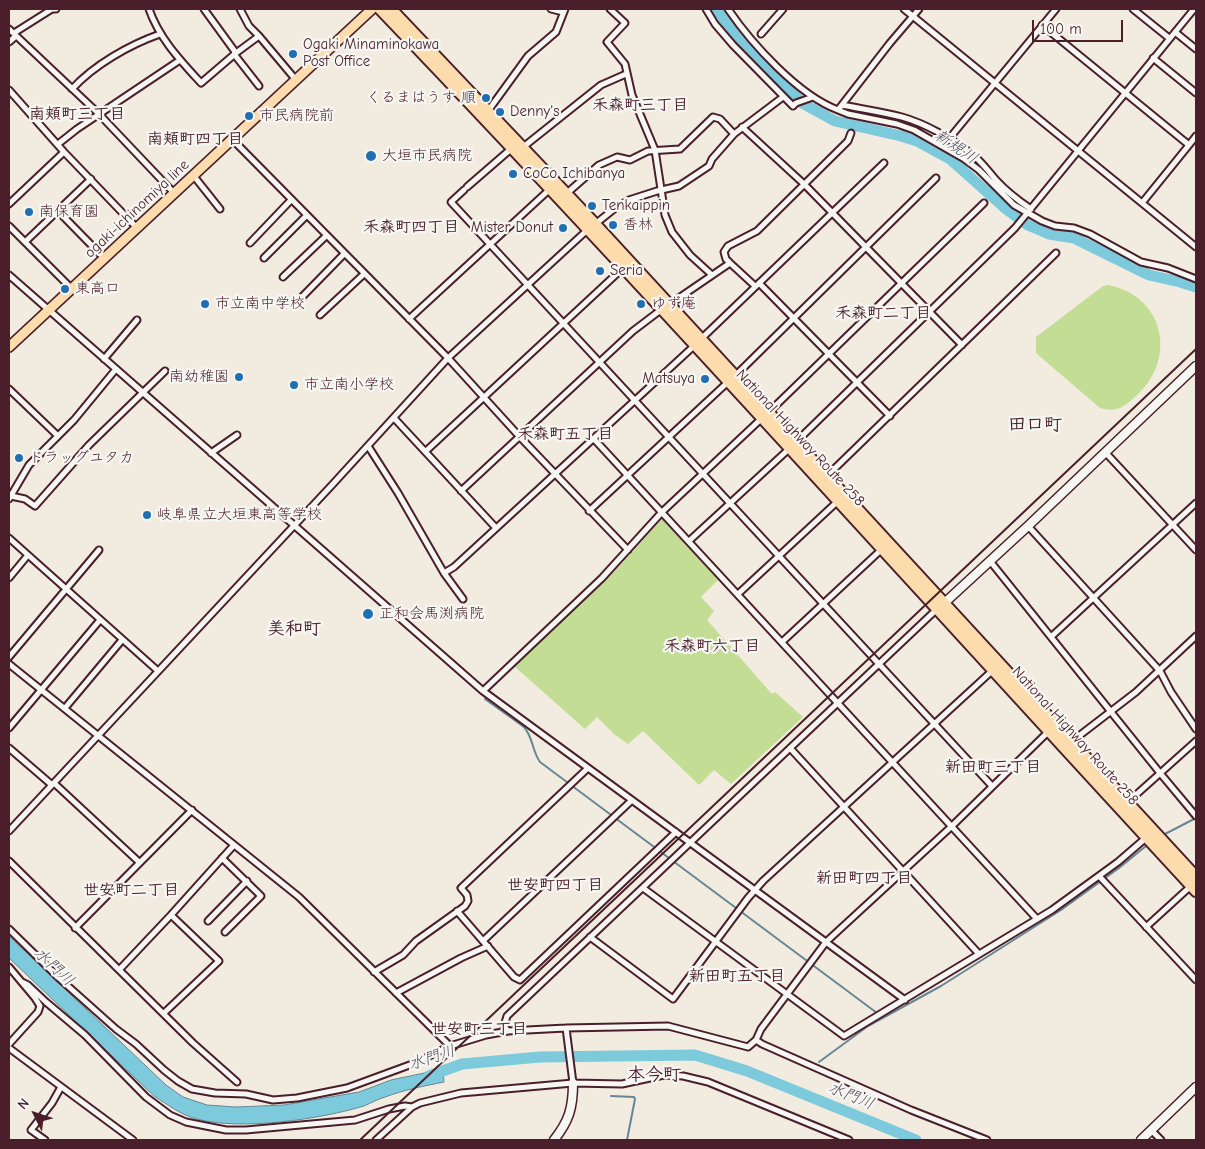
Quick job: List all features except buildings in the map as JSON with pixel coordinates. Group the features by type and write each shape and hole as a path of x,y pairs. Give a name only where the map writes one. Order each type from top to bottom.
{"highway":[{"name":"National Highway Route 258","path":"380,9 517,148 566,194 622,268 665,307"},
{"name":"National Highway Route 258","path":"392,9 487,111 550,189 591,227 665,307 792,446 838,501 882,549 941,606 993,669 1049,731 1068,745 1127,803 1195,883"},
{"name":"National Highway Route 258","path":"792,446 826,476 1068,745 1147,837 1195,883"}],"main road":[{"name":"ogaki-ichinomiya line","path":"9,347 372,9"}],"street":[{"path":"9,42 15,35 52,9 56,9"},
{"path":"148,9 160,34 201,83 235,53 259,36"},
{"path":"204,9 260,86"},
{"path":"240,9 250,26 296,80"},
{"path":"487,111 528,56 556,32 564,11 551,9"},
{"path":"610,9 626,23 607,42 624,64 638,113 655,150 665,216 672,232 690,254 712,275"},
{"path":"706,9 715,24 733,45 793,106 796,103 812,98"},
{"path":"728,9 740,27 782,71 812,98 848,114 914,130 963,158 1014,205 1042,221 1055,226 1074,228 1090,234 1141,262 1168,268 1196,279"},
{"path":"761,34 782,9"},
{"path":"904,9 1196,246"},
{"path":"838,110 919,9"},
{"path":"950,140 1056,9"},
{"path":"1133,9 1169,38"},
{"path":"689,541 792,446 1017,226 1194,9"},
{"path":"1042,25 1189,145"},
{"path":"9,29 99,114 174,193"},
{"path":"1175,32 1196,49"},
{"path":"72,89 106,60 139,41 160,34"},
{"path":"1153,58 1196,93"},
{"path":"58,144 180,60"},
{"path":"626,74 601,84 517,148 451,202 992,786"},
{"path":"10,94 137,228"},
{"path":"9,831 448,358 591,227 614,209 629,200 679,186 709,166 712,159 734,134 783,97"},
{"path":"842,105 903,117 917,122 950,140 972,153 982,162 996,180 1028,213"},
{"path":"566,194 599,165 617,157 630,160 648,151 680,149 713,117 720,119 734,134"},
{"path":"742,127 804,184 962,346"},
{"path":"851,133 848,141 756,231 728,246 724,252 726,259 730,263 757,284 794,319 890,416"},
{"path":"1142,203 1196,136"},
{"path":"232,140 448,358 555,475 628,550"},
{"path":"9,204 64,152"},
{"path":"444,573 555,475 884,163"},
{"path":"193,175 220,209"},
{"path":"589,511 794,319 936,178"},
{"path":"25,242 91,179"},
{"path":"409,319 550,189"},
{"path":"250,243 291,200"},
{"path":"483,690 566,613 628,550 662,512 765,416 984,203"},
{"path":"58,211 104,258"},
{"path":"264,258 306,216"},
{"path":"9,226 72,289"},
{"path":"283,277 326,236"},
{"path":"826,476 1056,253"},
{"path":"302,296 344,254"},
{"path":"460,491 633,331 730,263"},
{"path":"426,451 622,268"},
{"path":"320,315 364,274"},
{"path":"9,275 483,690 904,1000"},
{"path":"104,359 137,320"},
{"path":"508,1031 504,1026 506,1016 837,702 1028,526 1196,366"},
{"path":"116,369 96,395 29,465 10,498 26,499 34,506 89,445 165,371"},
{"path":"9,389 58,436"},
{"path":"394,418 496,528"},
{"path":"211,453 237,435"},
{"path":"594,438 1037,919"},
{"path":"368,446 398,493 444,573 463,599"},
{"path":"1105,452 1196,550"},
{"path":"738,594 838,501"},
{"path":"1052,636 1196,503"},
{"path":"1028,526 1160,670 1171,692 1196,729"},
{"path":"9,538 158,671"},
{"path":"782,642 882,549"},
{"path":"9,657 99,550"},
{"path":"9,578 28,556"},
{"path":"990,560 1160,773 1195,813"},
{"path":"9,728 100,620"},
{"path":"1068,745 1111,712 1196,636"},
{"path":"65,708 122,640"},
{"path":"9,664 299,897 450,1046"},
{"path":"590,937 673,999 755,890 993,669"},
{"path":"9,929 60,979 164,1070 192,1089 215,1093 258,1096 273,1100 296,1098 347,1088 415,1063 450,1046 486,1035 508,1031 668,1026 748,1047 756,1040 761,1029 826,942 952,826 1049,731"},
{"path":"1127,803 1196,741"},
{"path":"9,748 53,784 139,862"},
{"path":"790,748 980,954"},
{"path":"374,972 403,955 416,941 468,901 467,895 461,888 588,768"},
{"path":"484,940 632,800"},
{"path":"75,928 192,810"},
{"path":"457,911 514,976 520,980 676,832"},
{"path":"642,888 844,1036 1037,919 1118,862 1147,837"},
{"path":"119,970 172,915 234,845"},
{"path":"222,858 261,896 225,932"},
{"path":"9,861 193,1043 237,1082"},
{"path":"1099,876 1196,980"},
{"path":"208,921 247,881"},
{"path":"1146,927 1195,883"},
{"path":"164,1013 219,960 172,915"},
{"path":"396,992 488,946"},
{"path":"9,967 40,1006 38,1012 9,1046 133,1140"},
{"path":"22,982 28,984 85,1035 146,1097 170,1116 186,1122 226,1130 246,1130 355,1120 389,1109 405,1106 412,1107"},
{"path":"554,1140 569,1118 573,1102 567,1029"},
{"path":"756,1040 911,1110 987,1140"},
{"path":"376,1140 412,1107 420,1103 461,1093 572,1080 622,1084 664,1075 684,1076 708,1082 849,1140"},
{"path":"41,1139 30,1130 52,1103 61,1087"},
{"path":"1141,1140 1195,1090"},
{"path":"1151,1130 1161,1140"}],"green space":[{"path":"1108,285 1127,291 1142,302 1153,316 1159,331 1160,348 1157,365 1149,382 1127,404 1111,410 1100,408 1036,353 1036,337 1103,286"},
{"path":"662,519 718,580 701,597 714,611 707,620 772,694 775,692 803,717 731,784 714,770 699,785 643,731 628,744 614,734 597,717 585,729 514,666 616,570"}],"water":[{"name":"水門川","path":"9,936 166,1085 183,1097 207,1105 236,1107 284,1105 359,1092 391,1080 443,1069 444,1082 399,1092 346,1111 304,1119 258,1124 236,1124 191,1117 154,1096 9,958"}],"waterway":[{"name":"新規川","path":"717,9 734,33 802,103 835,121 917,141 950,159 1005,208 1028,225 1049,234 1074,238 1149,275 1196,287"},
{"path":"485,699 524,727 540,762 877,1013"},
{"path":"1165,834 1196,818"},
{"path":"819,1062 868,1026 941,986 1061,910 1146,846"},
{"name":"水門川","path":"429,1076 462,1064 540,1057 695,1055 747,1071 916,1140"},
{"path":"611,1096 634,1097 635,1099 627,1140"}],"railway":[{"path":"360,1140 1196,349"}],"place":[{"name":"Ogaki Minaminokawa Post Office","path":"293,54"},
{"name":"くるまはうす 順","path":"486,98"},
{"name":"Denny's","path":"500,112"},
{"name":"市民病院前","path":"249,116"},
{"name":"大垣市民病院","path":"371,156"},
{"name":"CoCo Ichibanya","path":"513,174"},
{"name":"Tenkaippin","path":"592,206"},
{"name":"南保育園","path":"29,212"},
{"name":"香林","path":"613,225"},
{"name":"Mister Donut","path":"563,228"},
{"name":"Seria","path":"600,271"},
{"name":"東高口","path":"65,289"},
{"name":"市立南中学校","path":"205,304"},
{"name":"ゆず庵","path":"641,304"},
{"name":"南幼稚園","path":"239,377"},
{"name":"Matsuya","path":"705,379"},
{"name":"市立南小学校","path":"294,385"},
{"name":"ドラッグユタカ","path":"19,458"},
{"name":"岐阜県立大垣東高等学校","path":"147,515"},
{"name":"正和会馬渕病院","path":"368,614"}],"district":[{"name":"禾森町三丁目","path":"640,105"},
{"name":"南頬町三丁目","path":"77,114"},
{"name":"南頬町四丁目","path":"195,139"},
{"name":"禾森町四丁目","path":"411,227"},
{"name":"禾森町二丁目","path":"883,313"},
{"name":"田口町","path":"1035,425"},
{"name":"禾森町五丁目","path":"565,434"},
{"name":"美和町","path":"294,629"},
{"name":"禾森町六丁目","path":"712,646"},
{"name":"新田町三丁目","path":"993,767"},
{"name":"新田町四丁目","path":"864,878"},
{"name":"世安町四丁目","path":"555,885"},
{"name":"世安町二丁目","path":"131,890"},
{"name":"新田町五丁目","path":"737,976"},
{"name":"世安町三丁目","path":"479,1029"},
{"name":"本今町","path":"654,1075"}]}
